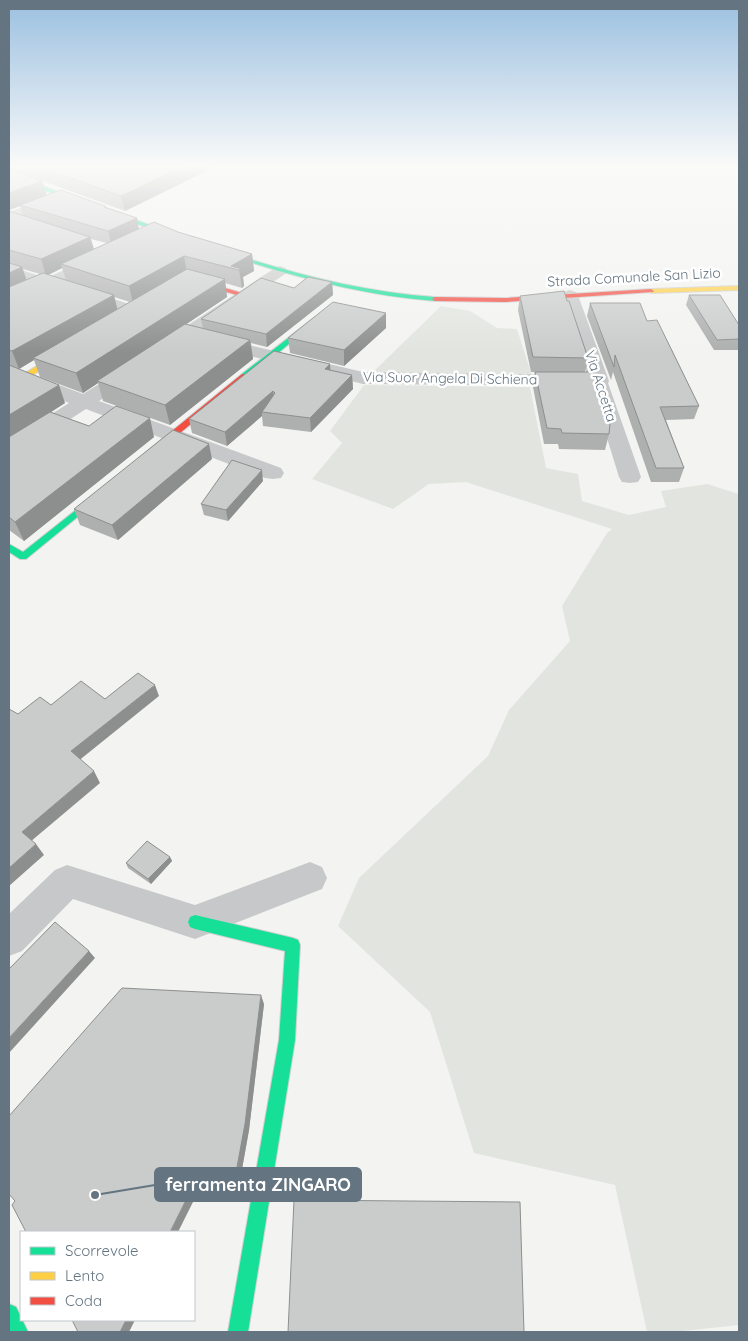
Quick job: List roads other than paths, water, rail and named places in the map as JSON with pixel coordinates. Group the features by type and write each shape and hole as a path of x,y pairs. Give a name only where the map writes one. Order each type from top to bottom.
{"street":[{"name":"Strada Comunale San Lizio","path":"152,228 280,271 386,295 460,300 739,288"},
{"path":"143,238 159,230"},
{"path":"9,301 112,252 94,246"},
{"path":"9,271 140,309"},
{"path":"9,450 85,402 280,271"},
{"path":"181,284 188,280 244,295"},
{"path":"339,301 354,289"},
{"name":"Via Accetta","path":"570,295 600,381 630,477"},
{"path":"120,321 140,309"},
{"path":"141,461 324,313"},
{"name":"Via Suor Angela Di Schiena","path":"185,335 363,378 600,381"},
{"path":"16,375 80,344"},
{"path":"16,375 171,436 273,472"},
{"path":"9,547 23,557 111,485"},
{"path":"195,922 310,878"},
{"path":"9,938 67,882 195,922 293,945 288,1040 238,1332"},
{"path":"9,1314 18,1332"}],"place":[{"name":"ferramenta ZINGARO","path":"95,1195"}]}
